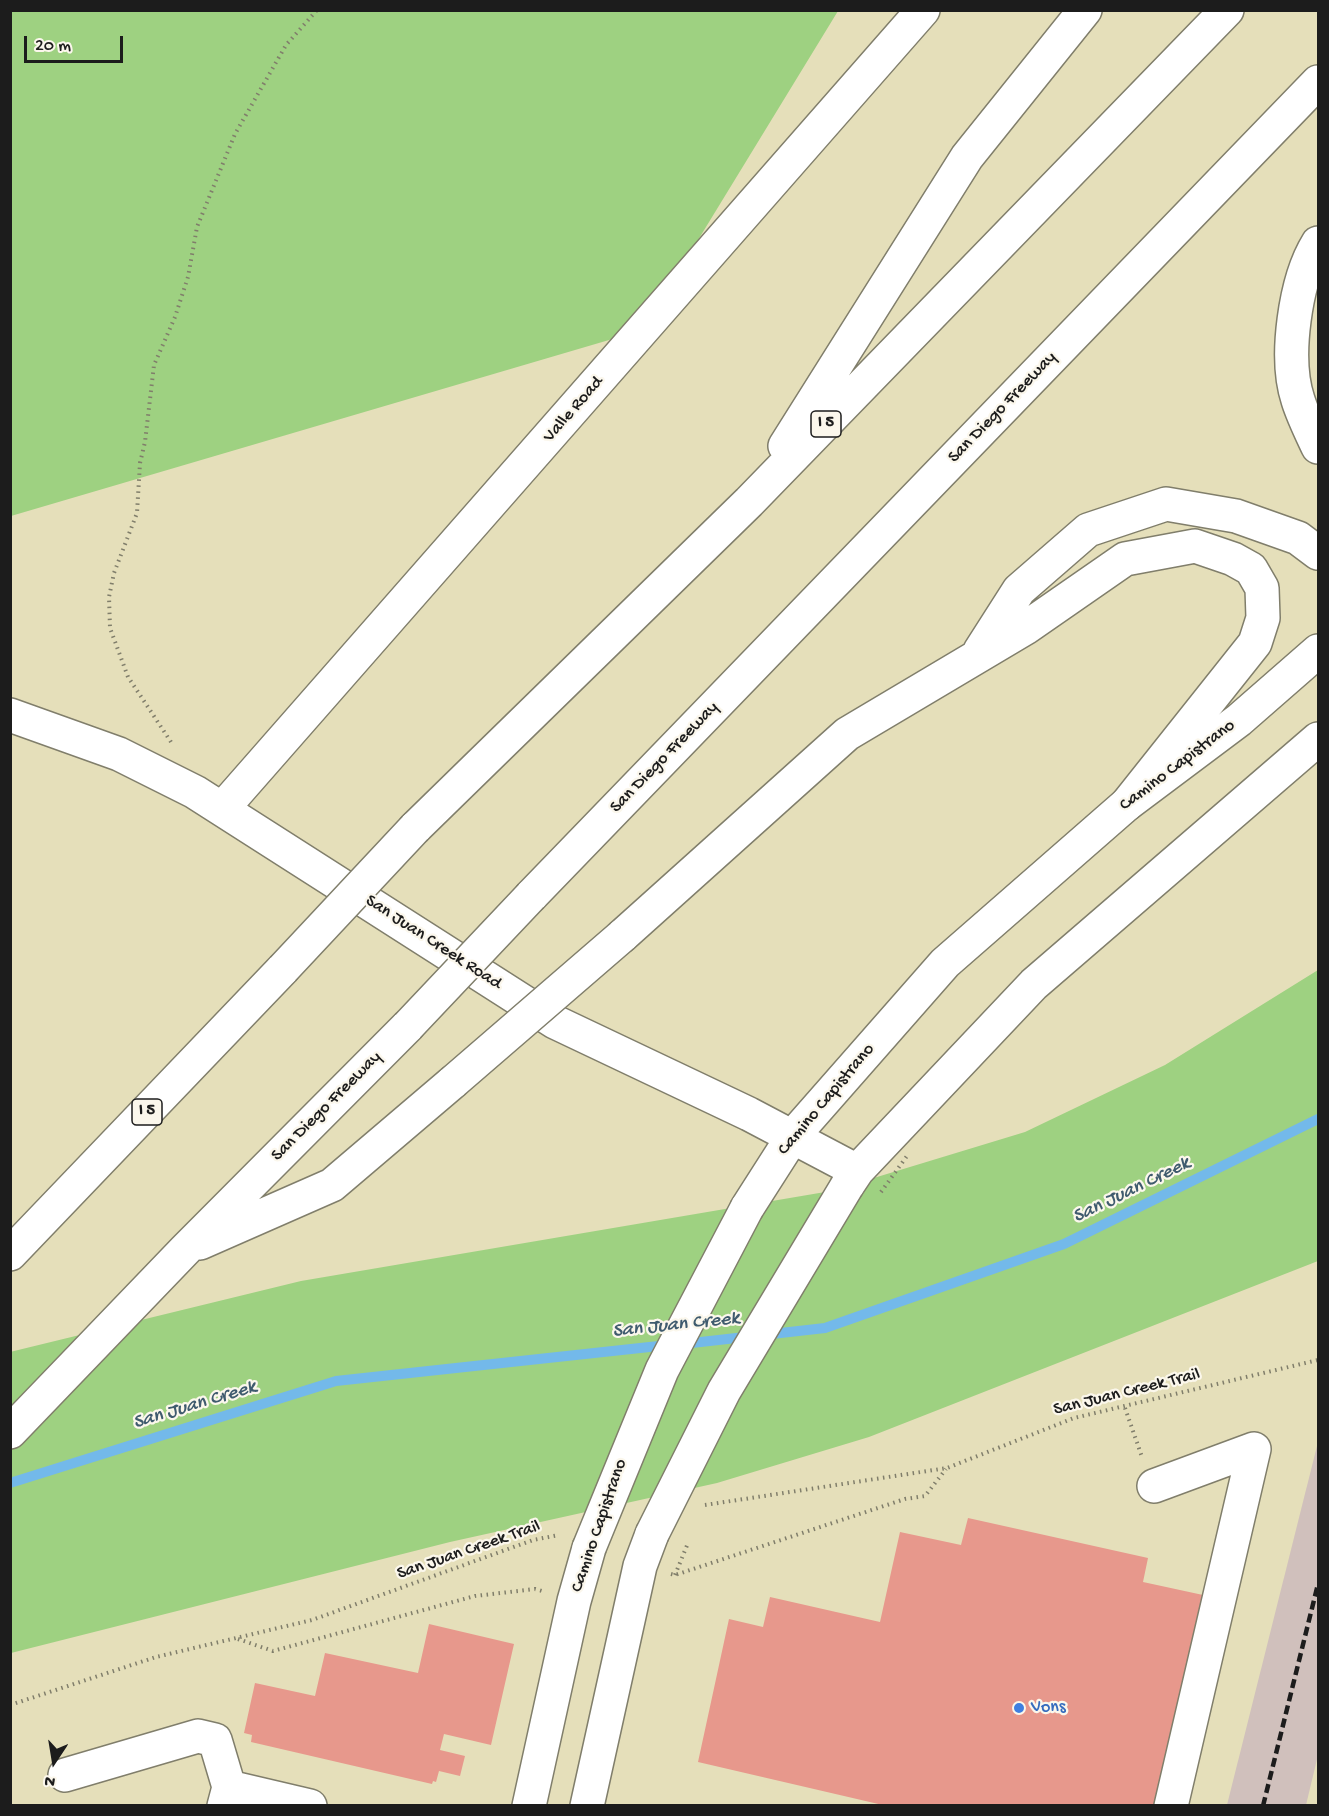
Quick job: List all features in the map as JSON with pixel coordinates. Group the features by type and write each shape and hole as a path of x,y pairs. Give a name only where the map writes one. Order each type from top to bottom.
{"main road":[{"name":"Valle Road","path":"209,800 923,10"},
{"path":"749,502 967,157 1085,10"},
{"name":"I 5","path":"10,1254 415,828 749,502 1227,10"},
{"name":"San Diego Freeway","path":"10,1432 177,1258 408,1026 1318,82"},
{"path":"1318,243 1310,257 1296,305 1293,357 1297,399 1318,447"},
{"path":"1297,399 1318,426"},
{"path":"977,656 1019,590 1088,530 1166,504 1236,516 1298,538 1318,553"},
{"path":"177,1258 332,1185 622,936 847,734 1027,627 1125,559 1195,546 1233,559 1251,569 1262,588 1263,618 1256,644 1127,804"},
{"name":"Camino Capistrano","path":"529,1806 574,1600 578,1540 662,1370 747,1208 793,1136 945,963 1127,804 1239,720 1318,651"},
{"name":"San Juan Creek Road","path":"10,715 119,754 209,800 555,1022 793,1136 852,1179"},
{"path":"595,1804 640,1566 652,1534 724,1391 852,1179 1034,984 1318,739"},
{"path":"1154,1486 1254,1449 1171,1806"},
{"path":"66,1775 198,1736 215,1740 226,1796 310,1806"}],"path":[{"path":"209,800 128,677 110,628 109,597 114,573 137,513 140,463 146,442 154,364 188,277 197,227 235,134 268,74 299,28 317,10"},
{"name":"San Juan Creek Trail","path":"696,1507 947,1468 1074,1418 1318,1360"},
{"path":"1125,1407 1154,1486"},
{"path":"640,1566 675,1575 905,1500 925,1496 947,1468"},
{"path":"675,1575 690,1538"},
{"name":"San Juan Creek Trail","path":"10,1705 156,1657 312,1620 533,1540 578,1540"},
{"path":"238,1639 273,1651 475,1596 535,1589 574,1600"}],"shaded area":[{"path":"1318,1442 1318,1755 1306,1805 1227,1805"}],"green space":[{"path":"11,11 838,11 643,330 11,516"},
{"path":"1318,970 1318,1261 869,1437 717,1483 450,1542 11,1653 10,1352 301,1281 831,1191 1025,1132 1165,1065"}],"building":[{"name":"Vons","path":"968,1518 1148,1558 1143,1582 1203,1595 1156,1806 887,1806 698,1762 729,1619 763,1627 770,1597 880,1622 900,1532 961,1545"},
{"path":"429,1624 514,1644 491,1745 444,1734 440,1750 465,1756 460,1776 439,1771 436,1782 433,1781 432,1784 251,1742 252,1735 244,1733 255,1683 315,1696 325,1653 418,1673"}],"waterway":[{"name":"San Juan Creek","path":"683,1344 825,1328 1064,1244 1318,1119"},
{"name":"San Juan Creek","path":"10,1483 336,1381 668,1345"}],"railway":[{"path":"1263,1806 1318,1584"}],"place":[{"name":"Vons","path":"1019,1708"}]}
